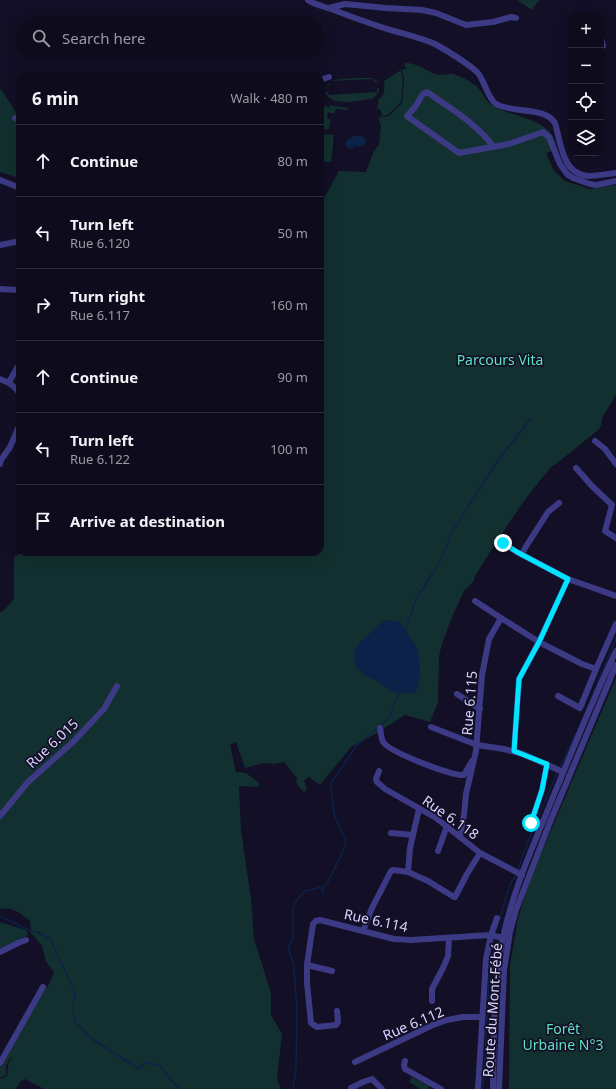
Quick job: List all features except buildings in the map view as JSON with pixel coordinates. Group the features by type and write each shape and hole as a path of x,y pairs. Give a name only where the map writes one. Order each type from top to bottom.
{"street":[{"path":"308,0 315,4 363,21 419,38 445,50 477,73 484,82 491,100 495,104 508,109 544,114 553,119 566,162 572,169 583,175 589,176 616,173"},
{"path":"329,8 346,4 422,10 436,13 466,25 493,22 510,17 516,18"},
{"path":"324,78 329,76"},
{"path":"493,146 485,135 466,119 427,92 422,94 415,107 407,116 459,153 509,144 543,132 549,138 563,170 573,178 583,182 596,184 616,180"},
{"path":"0,180 16,186"},
{"path":"0,245 16,242"},
{"path":"0,289 16,290"},
{"path":"9,382 16,370"},
{"path":"0,379 9,382 16,388"},
{"path":"0,464 0,460 10,447 16,433"},
{"path":"595,441 605,449 616,464"},
{"path":"576,468 612,505 605,531 616,538"},
{"path":"522,554 548,512 559,503"},
{"path":"503,543 568,579 616,596"},
{"path":"514,751 519,679 539,642 568,579"},
{"path":"475,601 539,642 582,664 596,669"},
{"name":"Rue 6.115","path":"460,837 466,794 477,745 482,675 489,639 501,618"},
{"path":"558,696 580,708 616,624"},
{"name":"Route du Mont-Fébé","path":"493,1089 498,971 503,938 511,908 522,875 563,772 616,650"},
{"name":"Route du Mont-Fébé","path":"499,1089 504,970 510,932 516,910 550,822 616,666"},
{"name":"Rue 6.015","path":"0,816 28,782 73,742 104,709 117,686"},
{"path":"457,694 480,709"},
{"path":"431,727 477,745 514,751 563,772"},
{"path":"380,728 383,742 394,751 460,776 464,775 474,757"},
{"path":"531,823 542,790 547,764"},
{"name":"Rue 6.118","path":"379,771 376,779 377,782 385,789 447,826 480,853 522,875"},
{"path":"408,872 410,848 420,809"},
{"path":"438,851 447,826"},
{"path":"391,833 413,835"},
{"path":"363,931 372,908 391,871 408,872 455,897 480,853"},
{"path":"478,1089 486,959 491,935 497,918"},
{"name":"Rue 6.114","path":"307,965 313,924 320,920 394,939 411,940 491,935 503,938"},
{"path":"432,1001 432,989 448,956 449,938"},
{"path":"0,952 26,940"},
{"path":"332,971 307,965 307,983 312,1023 317,1027 336,1025 338,1022 337,1011"},
{"path":"0,1063 44,987"},
{"name":"Rue 6.112","path":"355,1062 433,1025 447,1020 463,1017 482,1017"},
{"path":"404,1060 405,1069 441,1089"},
{"path":"351,1088 372,1079 382,1089"}],"green space":[{"path":"517,0 539,0 532,10"},
{"name":"Parcours Vita","path":"404,63 409,63 417,65 435,74 453,74 462,77 478,87 491,105 542,125 549,131 554,139 557,149 546,153 554,171 565,181 590,189 616,185 616,395 603,416 602,425 597,431 552,466 541,479 493,547 475,576 474,581 464,591 452,617 441,647 439,657 438,702 430,722 405,715 377,733 351,747 320,785 308,777 304,781 307,789 305,792 296,781 297,778 284,762 274,764 263,763 245,768 236,742 230,745 236,772 246,773 258,782 259,787 239,786 241,830 251,899 254,939 271,993 271,1015 282,1034 277,1079 281,1089 44,1089 25,1079 20,1082 16,1089 0,1089 0,1079 7,1076 9,1062 14,1057 10,1058 6,1066 6,1075 0,1078 0,1068 54,973 46,961 42,946 31,933 30,921 20,913 4,908 0,909 0,613 14,599 14,557 324,556 324,199 339,171 366,172 373,153 379,144 381,126 378,118 389,116 402,103 404,80 402,69 406,69"},
{"path":"401,70 403,80 401,102 388,115 378,117 382,115 380,109 373,110 378,108 378,100 384,92 384,81"},
{"path":"372,78 378,82 376,83 372,79 332,81 328,86 327,85 333,80"},
{"path":"377,88 379,88 379,91 374,98 347,102 340,102 329,98 326,93 328,91 329,95 377,92"},
{"path":"0,89 16,113 16,177 0,172"},
{"path":"330,105 348,108 348,110 336,109 334,114 328,112 327,118 331,120 328,130 324,129 324,106 329,108"},
{"path":"324,134 334,135 331,162 324,161"},
{"name":"Forêt Urbaine N°3","path":"616,678 616,1089 509,1089 510,965 518,918 531,877"},
{"path":"0,922 26,930 28,935 0,949"},
{"path":"412,1077 429,1086 428,1089 420,1089 409,1082"}],"water":[{"path":"354,136 363,137 366,141 365,144 359,147 354,145 353,149 348,148 345,144 347,140"},
{"path":"388,620 398,621 402,624 417,649 420,671 419,684 416,692 404,694 395,692 362,673 355,665 354,654 357,645 380,624"}],"waterway":[{"path":"405,632 416,599 438,565 454,529 494,466 531,418"},
{"path":"560,767 581,723 616,638"},
{"path":"293,1089 296,1068 297,1010 294,968 288,949 293,937 293,908 298,898 305,891 326,886 345,847 346,840 335,817 331,783 357,745 390,717 399,692"},
{"path":"517,872 529,839 557,773"},
{"path":"500,918 510,885 516,875"},
{"path":"322,888 323,893"},
{"path":"0,916 30,931 37,932 51,939 75,992 73,1009 75,1022 92,1039 139,1069 146,1062 160,1066 179,1089"},
{"path":"495,933 498,924"},
{"path":"483,1089 490,962 494,937"}],"route":[{"path":"503,543 568,579 539,642 519,679 514,751 547,764 544,784 531,823"}]}
